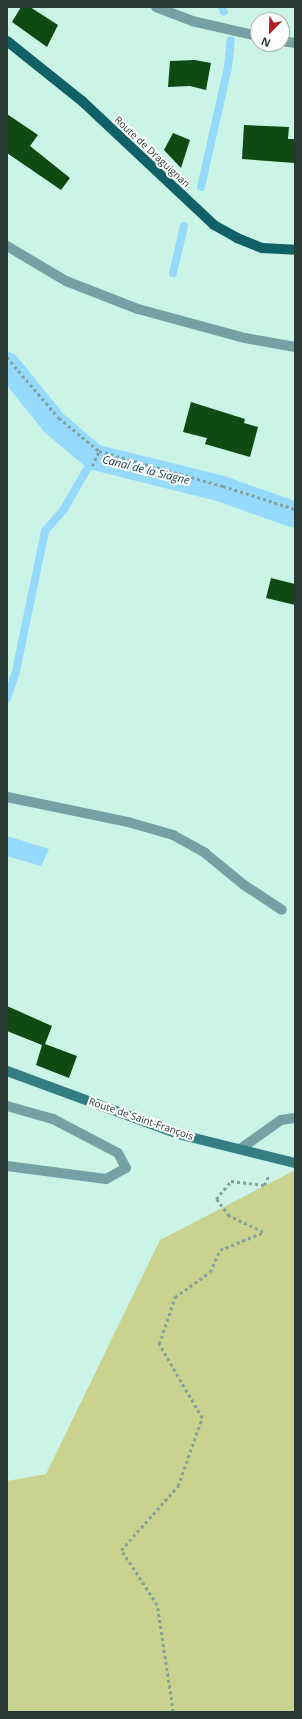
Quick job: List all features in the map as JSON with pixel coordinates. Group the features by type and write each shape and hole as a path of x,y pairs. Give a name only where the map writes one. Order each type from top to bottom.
{"main road":[{"name":"Route de Draguignan","path":"7,41 82,101 214,225 237,238 262,248 295,250"},
{"name":"Route de Saint-François","path":"7,1071 178,1134 295,1163"}],"street":[{"path":"156,7 192,21 250,34"},
{"path":"7,246 66,281 138,309 245,338 295,346"},
{"path":"7,798 128,822 173,835 205,853 244,885 282,910"},
{"path":"7,1106 53,1119 118,1153 126,1168 106,1179 7,1166"},
{"path":"240,1149 281,1120 295,1118"},
{"path":"279,1158 295,1168"}],"path":[{"path":"7,357 59,418 99,452 223,486 295,509"},
{"path":"92,466 99,452"},
{"path":"174,1712 157,1605 122,1550 178,1486 202,1418 158,1344 175,1297 210,1272 220,1250 264,1232 229,1216 216,1199 231,1181 264,1185 279,1158"}],"green space":[{"path":"295,1170 295,1712 7,1712 7,1481 46,1474 160,1240"}],"water":[{"path":"7,836 49,849 41,866 7,856"}],"building":[{"path":"21,7 30,7 58,25 47,47 12,22"},
{"path":"195,60 211,63 206,90 190,86 168,87 170,61"},
{"path":"7,114 38,135 30,146 70,178 61,190 7,153"},
{"path":"244,125 289,127 288,139 295,139 295,163 242,159"},
{"path":"173,133 190,140 181,168 164,150"},
{"path":"191,402 245,419 244,423 258,427 250,457 205,444 207,438 183,432"},
{"path":"271,578 295,584 295,605 266,598"},
{"path":"7,1006 52,1026 45,1044 77,1056 69,1078 36,1065 42,1045 7,1031"}],"waterway":[{"path":"222,7 224,12"},
{"path":"201,187 228,67 231,40"},
{"path":"173,273 184,226"},
{"name":"Canal de la Siagne","path":"7,365 54,423 94,457 222,489 295,515"},
{"path":"7,699 16,671 45,531 64,509 94,457"}]}
